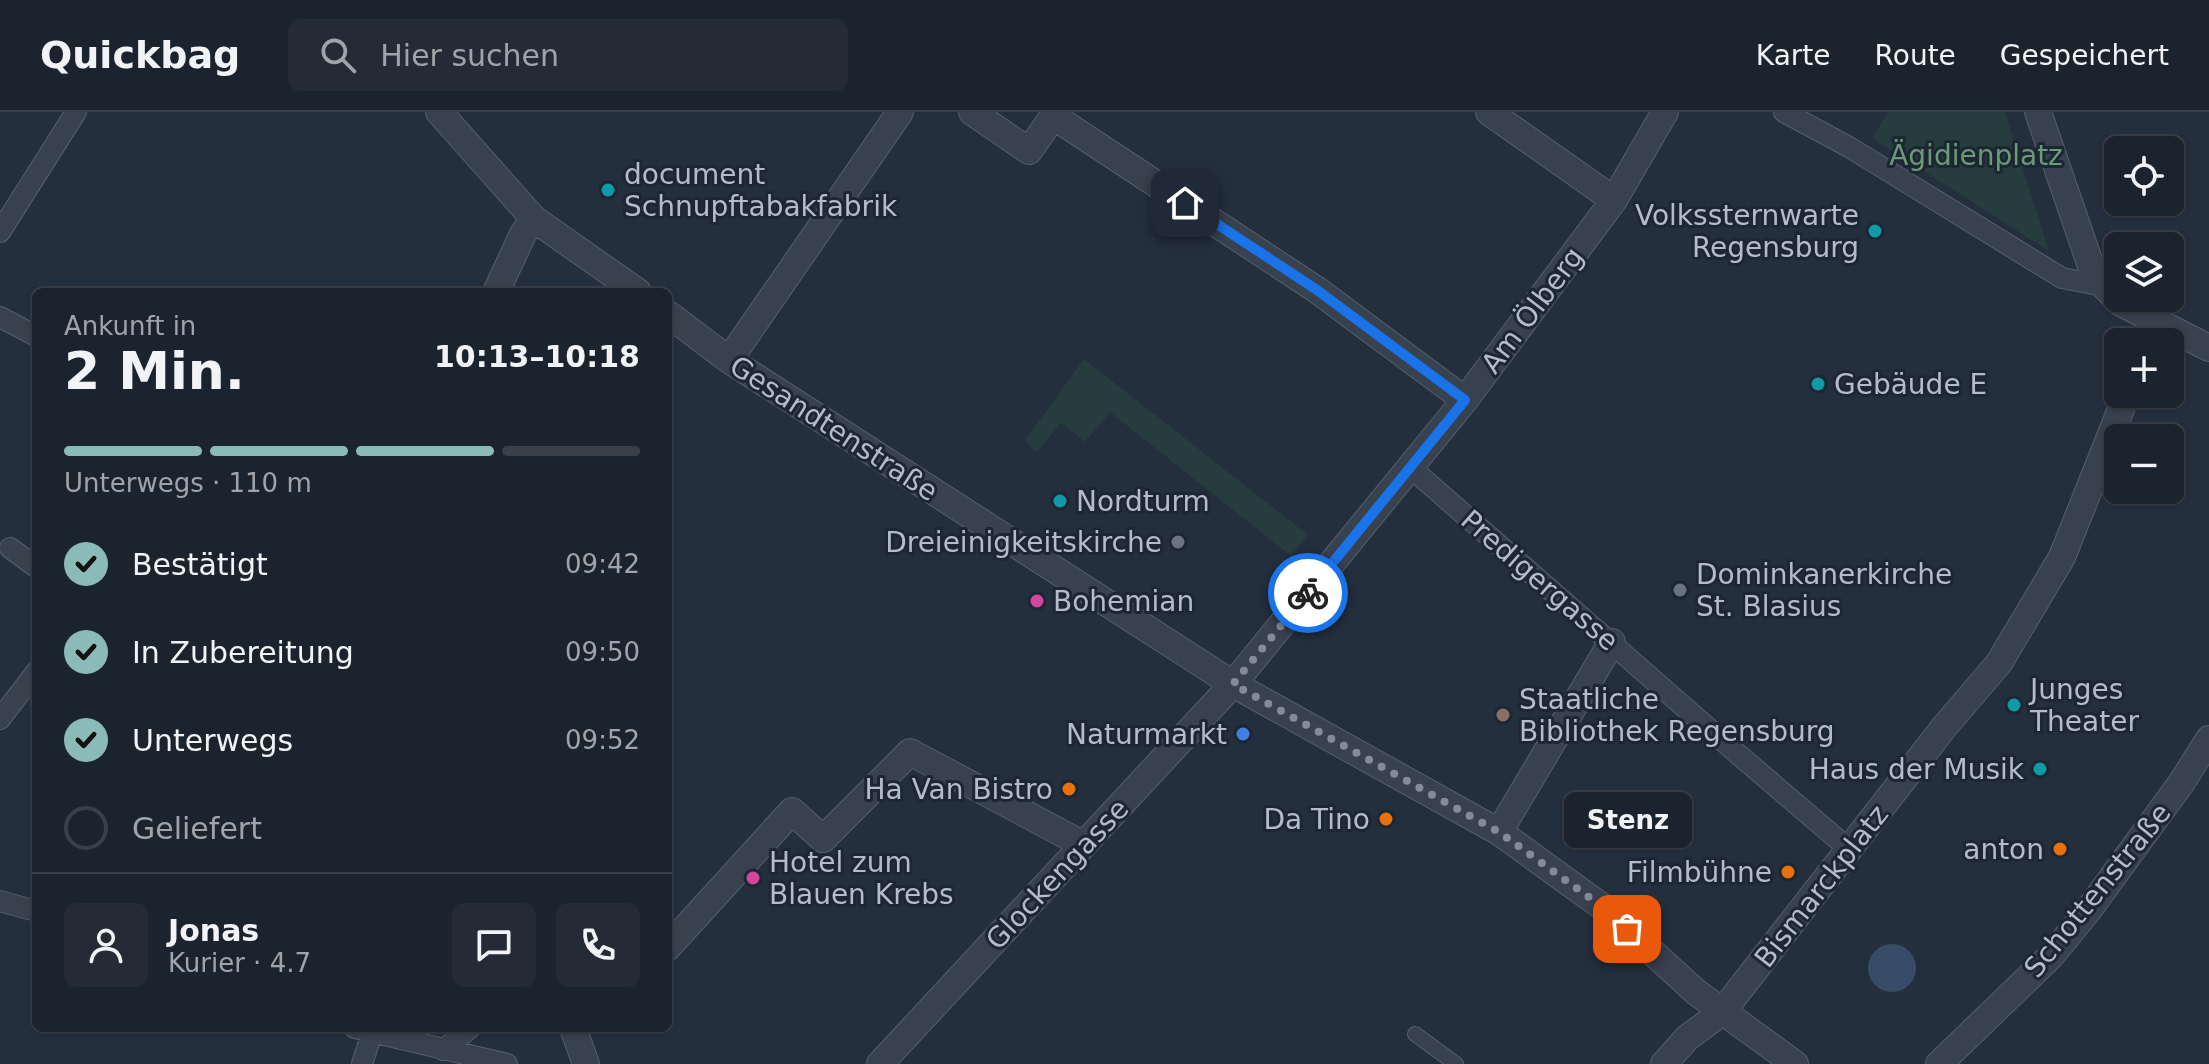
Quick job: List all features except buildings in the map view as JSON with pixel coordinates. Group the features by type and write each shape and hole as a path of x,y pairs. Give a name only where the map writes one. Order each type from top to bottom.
{"street":[{"path":"0,232 76,112"},
{"path":"439,112 534,219 632,288"},
{"path":"729,360 900,112"},
{"path":"972,112 1029,151 1054,114 1317,290 1465,400"},
{"path":"1489,112 1614,200"},
{"name":"Am Ölberg","path":"1233,684 1465,400 1614,200 1665,112"},
{"path":"1784,112 1845,145 2062,278 2104,286"},
{"path":"2038,112 2092,269 2104,286"},
{"path":"498,288 523,234 534,219"},
{"path":"2131,312 2148,328"},
{"path":"0,317 32,334"},
{"name":"Gesandtenstraße","path":"672,317 729,360 1233,684 1499,832 1604,908 1722,1012"},
{"path":"2184,341 2209,348"},
{"name":"Bismarckplatz","path":"1664,1064 1687,1038 1722,1012 1918,760 1999,663 2062,557 2121,408"},
{"name":"Predigergasse","path":"1411,468 1850,850"},
{"path":"10,548 32,564"},
{"path":"1499,832 1612,642"},
{"path":"0,719 32,677"},
{"name":"Glockengasse","path":"880,1064 1233,684"},
{"name":"Schottenstraße","path":"1939,1064 2051,956 2182,782 2209,739"},
{"path":"672,943 792,811 823,839 910,752 1084,845"},
{"path":"0,901 32,910"},
{"path":"1722,1012 1795,1064"},
{"path":"362,1064 366,1032"},
{"path":"374,1032 507,1064"},
{"path":"443,1050 465,1032"},
{"path":"577,1032 586,1064"}],"lane":[{"path":"1415,1034 1456,1064"}],"green space":[{"name":"Ägidienplatz","path":"1888,112 2005,112 2049,251 1872,138"},
{"path":"1084,359 1308,535 1291,556 1110,412 1085,442 1061,423 1036,453 1025,440"}],"water":[{"path":"1892,944 1901,945 1909,951 1915,959 1915,977 1909,985 1901,991 1892,992 1883,991 1875,985 1869,977 1868,968 1869,959 1875,951 1883,945"}],"way so far":[{"path":"1308,593 1233,684 1499,832 1604,908 1627,929"}],"place":[{"name":"document Schnupftabakfabrik","path":"608,190"},
{"name":"Volkssternwarte Regensburg","path":"1875,231"},
{"name":"Gebäude E","path":"1818,384"},
{"name":"Nordturm","path":"1060,501"},
{"name":"Dreieinigkeitskirche","path":"1178,542"},
{"name":"Dominkanerkirche St. Blasius","path":"1680,590"},
{"name":"Bohemian","path":"1037,601"},
{"name":"Junges Theater","path":"2014,705"},
{"name":"Staatliche Bibliothek Regensburg","path":"1503,715"},
{"name":"Naturmarkt","path":"1243,734"},
{"name":"Haus der Musik","path":"2040,769"},
{"name":"Ha Van Bistro","path":"1069,789"},
{"name":"Da Tino","path":"1386,819"},
{"name":"anton","path":"2060,849"},
{"name":"Filmbühne","path":"1788,872"},
{"name":"Hotel zum Blauen Krebs","path":"753,878"},
{"name":"Stenz","path":"1627,929"}],"route":[{"path":"1185,203 1317,290 1465,400 1308,593"}]}
